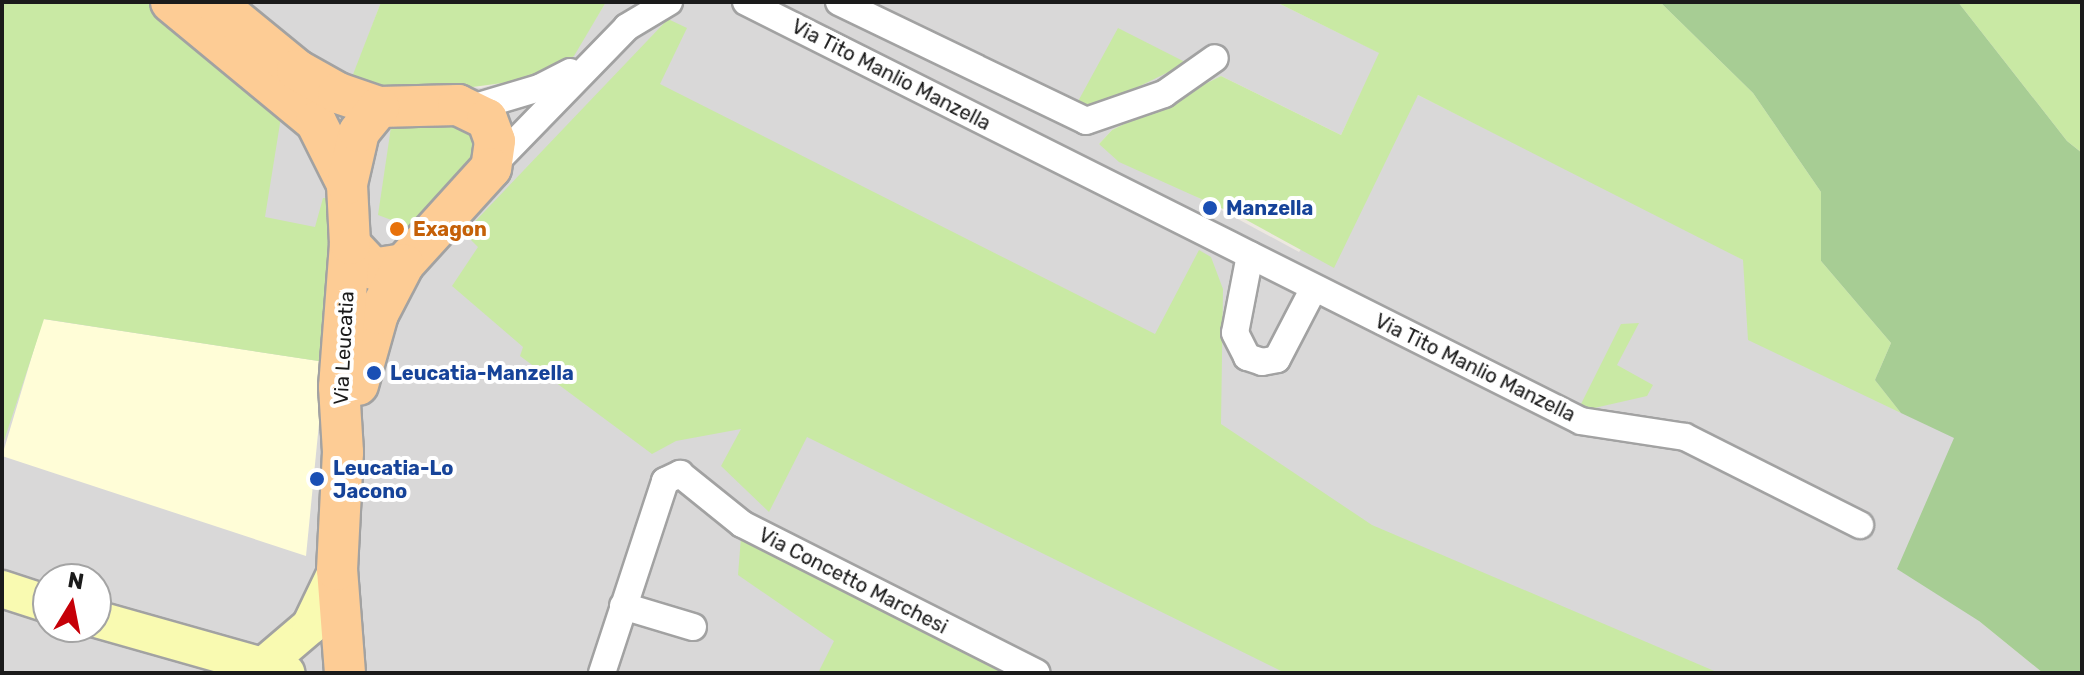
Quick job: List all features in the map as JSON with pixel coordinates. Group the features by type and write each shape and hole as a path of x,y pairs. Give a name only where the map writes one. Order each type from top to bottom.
{"main road":[{"path":"171,2 316,122 347,184"},
{"path":"214,2 297,70 338,93 379,107 472,108 492,129 496,153 491,168"},
{"path":"347,184 359,132 379,107"},
{"name":"Via Leucatia","path":"343,452 367,344 404,264 491,168"},
{"name":"Via Leucatia","path":"345,673 337,570 343,452 339,387 350,244 347,184"},
{"path":"350,244 373,269 404,264"},
{"name":"Via Leucatia","path":"275,669 310,626 337,570"},
{"path":"2,589 32,599"},
{"path":"112,623 275,669"}],"street":[{"path":"491,168 594,59 626,15 669,2"},
{"name":"Via Tito Manlio Manzella","path":"746,2 1581,421 1685,437 1860,525"},
{"name":"Via Tito Manlio Manzella","path":"839,2 1086,121 1164,94 1215,58"},
{"path":"472,108 539,88 594,59"},
{"path":"1250,255 1235,333 1247,357 1262,362 1277,359 1314,288"},
{"name":"Via Concetto Marchesi","path":"623,606 665,481 680,474 742,524 1037,673"},
{"path":"602,673 623,606 693,627"}],"shaded area":[{"path":"2,2 381,2 353,77 481,88 543,72 593,23 606,2 1276,2 1380,53 1341,135 1221,76 1112,130 1099,144 1299,252 1418,95 1703,237 1743,260 1955,438 1979,621 2043,673 2,673"},
{"path":"43,319 325,362 306,556 2,456"}],"green space":[{"path":"2,2 146,2 282,111 265,217 315,227 323,198 332,198 325,362 44,319 2,447"},
{"path":"381,2 606,2 574,56 564,63 517,81 443,91 395,90 352,77"},
{"path":"1276,2 1660,2 1753,93 1821,192 1821,261 1891,343 1875,380 1901,413 1748,340 1743,260 1418,95 1334,268 1241,217 1119,162 1099,144 1112,130 1221,76 1341,135 1379,53"},
{"path":"1660,2 1958,2 2067,141 2082,153 2082,673 2043,673 1979,621 1897,569 1954,438 1901,413 1875,380 1891,343 1821,261 1821,192 1753,93"},
{"path":"1958,2 2082,2 2082,153 2067,141"},
{"path":"668,19 687,28 660,84 1155,334 1199,250 1211,257 1223,289 1221,424 1372,525 1719,673 1285,673 807,437 769,512 721,466 741,429 676,441 652,454 520,356 523,347 452,286 478,247 464,233"},
{"path":"1118,28 1187,63 1095,108 1076,105"},
{"path":"464,124 476,142 472,159 413,228 378,215 391,127"},
{"path":"1639,323 1617,365 1653,385 1647,396 1590,409 1580,406 1621,324"},
{"path":"741,537 1017,673 818,673 834,641 738,575"}],"place":[{"name":"Manzella","path":"1210,208"},
{"name":"Exagon","path":"397,229"},
{"name":"Leucatia-Manzella","path":"374,373"},
{"name":"Leucatia-Lo Jacono","path":"317,479"}]}
